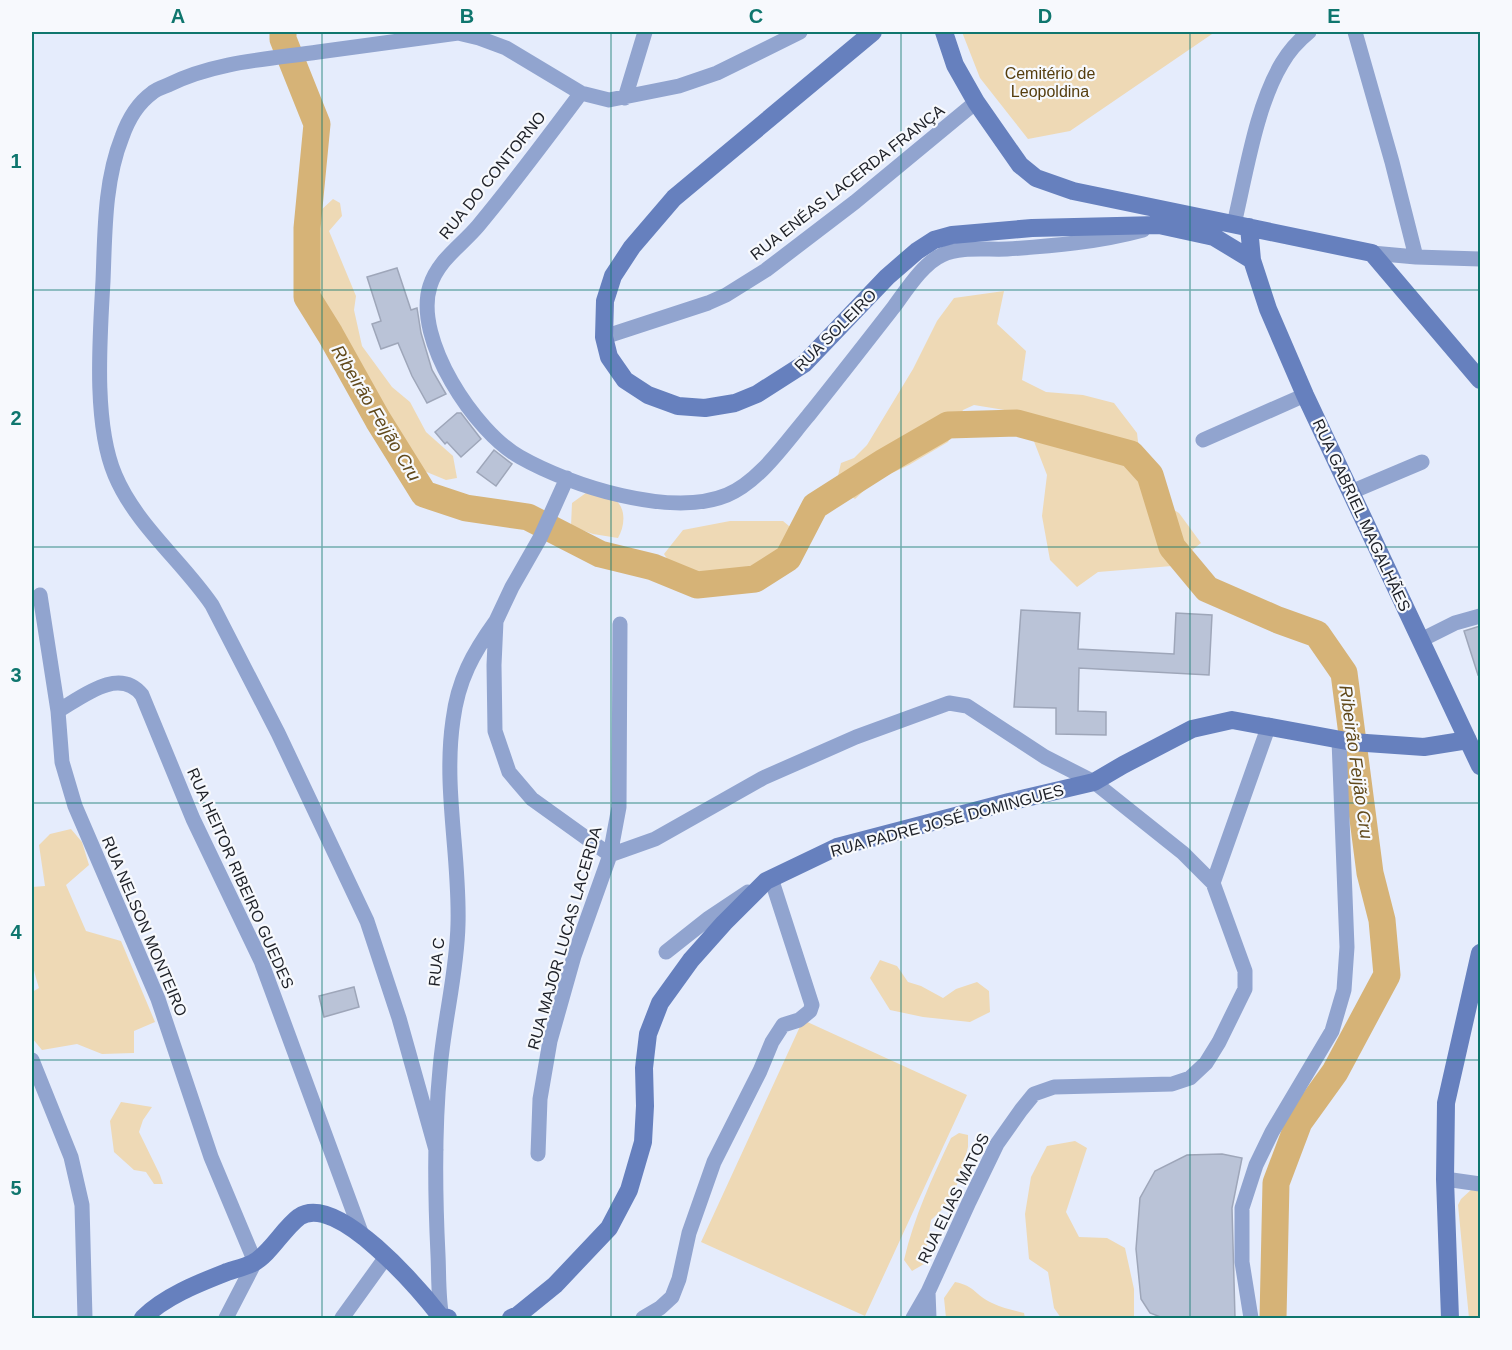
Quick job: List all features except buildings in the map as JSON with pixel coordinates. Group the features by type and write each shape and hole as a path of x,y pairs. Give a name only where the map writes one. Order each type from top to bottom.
{"street":[{"path":"436,1150 399,1018 367,921 278,732 218,614 200,587 170,555 124,493 114,473 103,426 99,359 110,181 121,139 133,112 153,92 184,77 222,66 300,54 360,38 458,32 506,48 581,93 609,100 679,86 717,73 800,32"},
{"path":"625,98 645,32"},
{"name":"RUA SOLEIRO","path":"873,32 667,206 632,247 613,276 605,301 604,337 609,357 625,380 648,395 678,406 705,408 735,403 757,394 804,364 887,277 917,251 934,240 952,235 1032,228 1159,225 1214,237 1252,260"},
{"path":"944,32 955,65 976,102 1020,165 1036,178 1073,190 1372,253 1480,259"},
{"path":"1241,225 1262,110 1287,55 1309,32"},
{"path":"1355,32 1416,256"},
{"name":"RUA DO CONTORNO","path":"581,93 476,228 438,267 429,288 426,309 430,333 442,367 478,419 491,433 518,456 567,478 621,495 671,504 700,502 729,495 763,471 852,362 910,286 930,263 942,255 957,251 1009,249 1111,239 1159,225"},
{"name":"RUA ENÉAS LACERDA FRANÇA","path":"604,337 708,303 726,295 766,270 855,202 976,102"},
{"name":"RUA GABRIEL MAGALHÃES","path":"1241,225 1268,309 1305,395 1480,766"},
{"path":"1372,253 1480,380"},
{"path":"1203,440 1305,395"},
{"path":"1351,492 1422,462"},
{"path":"567,478 540,538 496,621 495,731 509,772 532,799 610,855"},
{"name":"RUA NELSON MONTEIRO","path":"40,595 58,711 62,762 75,806 158,999 211,1157 255,1262"},
{"path":"1421,640 1455,623 1480,616"},
{"name":"RUA C","path":"444,1318 437,1233 436,1150 440,1068 458,926 458,876 449,774 453,718 462,677 476,649 496,621"},
{"name":"RUA MAJOR LUCAS LACERDA","path":"538,1154 540,1099 550,1041 574,956 610,855 619,807 620,624"},
{"name":"RUA HEITOR RIBEIRO GUEDES","path":"58,711 114,682 125,682 135,686 142,695 193,819 261,961 362,1235"},
{"name":"RUA ELIAS MATOS","path":"610,855 655,839 763,778 856,737 949,703 967,706 1045,757 1094,782 1183,853 1213,883 1245,971 1245,989 1206,1063 1190,1078 1172,1084 1054,1087 1034,1094 997,1144 928,1292 929,1318"},
{"name":"RUA PADRE JOSÉ DOMINGUES","path":"512,1318 518,1316 555,1286 609,1227 629,1190 643,1142 644,1068 648,1034 660,1003 691,960 724,922 768,880 837,847 1094,782 1192,729 1232,720 1346,741 1378,744 1424,747 1468,740"},
{"path":"1213,883 1269,726"},
{"path":"1251,1318 1242,1262 1242,1208 1256,1165 1272,1132 1332,1031 1344,990 1347,947 1346,741"},
{"path":"643,1318 660,1308 672,1297 679,1279 689,1233 714,1162 760,1071 772,1042 783,1025 799,1020 810,1011 812,1005 768,880 709,918 666,952"},
{"path":"1450,1318 1445,1179 1446,1103 1480,952"},
{"path":"32,1060 71,1157 82,1205 85,1318"},
{"path":"1445,1179 1480,1184"},
{"path":"226,1318 255,1262 299,1217 311,1212 327,1214 362,1235 411,1280 444,1318"},
{"path":"345,1317 386,1257"},
{"path":"143,1318 150,1311 188,1289 255,1262"},
{"path":"913,1318 928,1292"}],"green space":[{"name":"Cemitério de Leopoldina","path":"962,32 1215,32 1070,131 1028,139 980,78"},
{"path":"333,199 340,203 342,216 329,231 356,296 354,310 362,346 392,387 410,402 426,432 453,456 457,478 446,480 417,468 394,433 316,296 311,277 320,211"},
{"path":"1004,291 997,324 1026,351 1022,380 1046,392 1083,395 1114,403 1137,433 1144,492 1179,513 1201,543 1172,566 1098,572 1077,587 1050,560 1042,516 1047,475 1023,413 974,405 963,410 948,442 909,465 873,482 855,499 836,484 841,463 854,458 867,445 913,369 937,321 954,298"},
{"path":"590,490 611,497 621,506 623,522 618,538 593,534 571,526 572,503"},
{"path":"730,521 783,521 807,541 799,566 781,578 746,573 693,572 673,568 664,554 683,530"},
{"path":"71,829 82,842 89,865 66,885 86,931 121,941 155,1022 134,1031 134,1053 102,1054 77,1044 42,1050 32,1038 32,992 39,988 31,952 34,930 32,926 32,887 45,886 39,845 50,834"},
{"path":"880,960 897,966 908,982 943,998 956,989 977,982 989,991 990,1012 970,1022 923,1017 890,1010 870,978"},
{"path":"803,1020 967,1095 865,1316 701,1242"},
{"path":"121,1102 152,1107 143,1120 139,1132 163,1184 154,1184 146,1172 134,1170 114,1152 110,1121"},
{"path":"959,1133 968,1135 968,1147 960,1178 948,1204 931,1220 924,1264 912,1271 904,1260 918,1213 951,1138"},
{"path":"1075,1141 1087,1148 1066,1212 1079,1237 1107,1238 1125,1248 1134,1289 1134,1318 1061,1318 1054,1308 1048,1272 1029,1259 1025,1214 1031,1177 1047,1146"},
{"path":"1472,1189 1480,1189 1480,1318 1469,1318 1458,1205"},
{"path":"955,1282 971,1288 996,1305 1024,1313 1025,1318 946,1318 944,1298"}],"waterway":[{"name":"Ribeirão Feijão Cru","path":"283,32 283,39 317,124 307,228 307,297 424,494 466,508 528,517 600,554 653,567 697,585 755,579 788,558 815,506 884,462 948,425 1017,423 1131,454 1150,475 1172,547 1207,589 1278,620 1317,634 1344,673 1370,873 1382,920 1387,975 1335,1072 1299,1122 1276,1183 1273,1318"}]}
